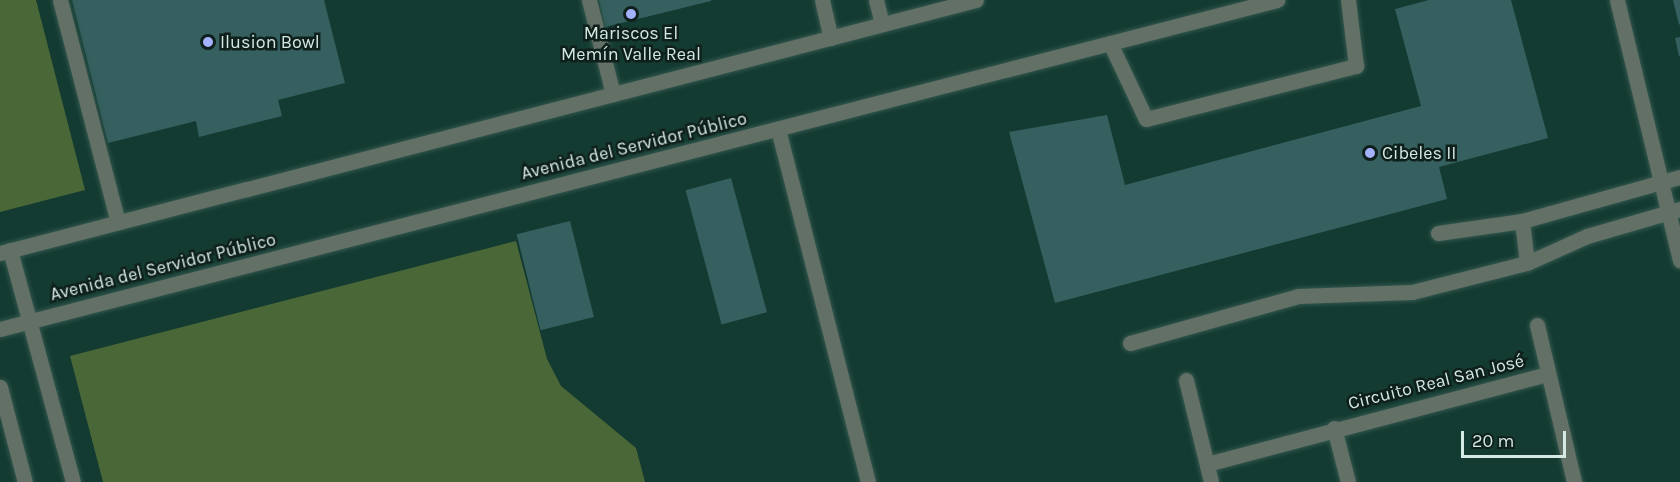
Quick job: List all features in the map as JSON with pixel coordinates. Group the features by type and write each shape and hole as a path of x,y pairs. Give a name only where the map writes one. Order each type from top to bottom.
{"street":[{"path":"60,0 118,222"},
{"path":"589,0 613,94"},
{"path":"822,0 831,38"},
{"path":"876,0 882,24"},
{"path":"73,482 29,321 5,251 976,0"},
{"name":"Avenida del Servidor Público","path":"0,329 1277,0"},
{"path":"1110,43 1146,119 1356,66 1348,0"},
{"path":"1617,0 1661,181 1674,211 1680,260"},
{"path":"778,129 868,482"},
{"path":"1438,233 1522,221 1680,177"},
{"path":"1130,343 1298,296 1412,292 1527,263 1587,236 1674,211"},
{"path":"1522,221 1527,263"},
{"name":"Circuito Real San José","path":"1537,325 1574,482"},
{"name":"Circuito Real San José","path":"1207,464 1334,428 1547,375"},
{"path":"1186,380 1211,482"},
{"path":"0,387 25,482"},
{"name":"Circuito Real San José","path":"1334,428 1348,482"}],"green space":[{"path":"0,0 36,0 85,190 0,212"},
{"path":"516,241 547,359 561,386 636,448 645,482 103,482 70,356"}],"building":[{"name":"Ilusion Bowl","path":"72,0 324,0 345,83 278,100 282,116 199,137 196,121 108,143"},
{"name":"Mariscos El Memín Valle Real","path":"599,0 711,0 711,1 605,27"},
{"name":"Cibeles II","path":"1429,0 1511,0 1548,138 1439,167 1447,199 1055,303 1009,132 1107,115 1125,185 1421,106 1395,9"},
{"path":"1673,0 1680,0 1679,25"},
{"path":"1680,37 1680,56 1679,56 1675,38"},
{"path":"731,178 767,312 722,324 686,190"},
{"path":"570,221 594,317 541,330 517,234"}],"place":[{"name":"Mariscos El Memín Valle Real","path":"631,14"},
{"name":"Ilusion Bowl","path":"208,42"},
{"name":"Cibeles II","path":"1370,153"}]}
